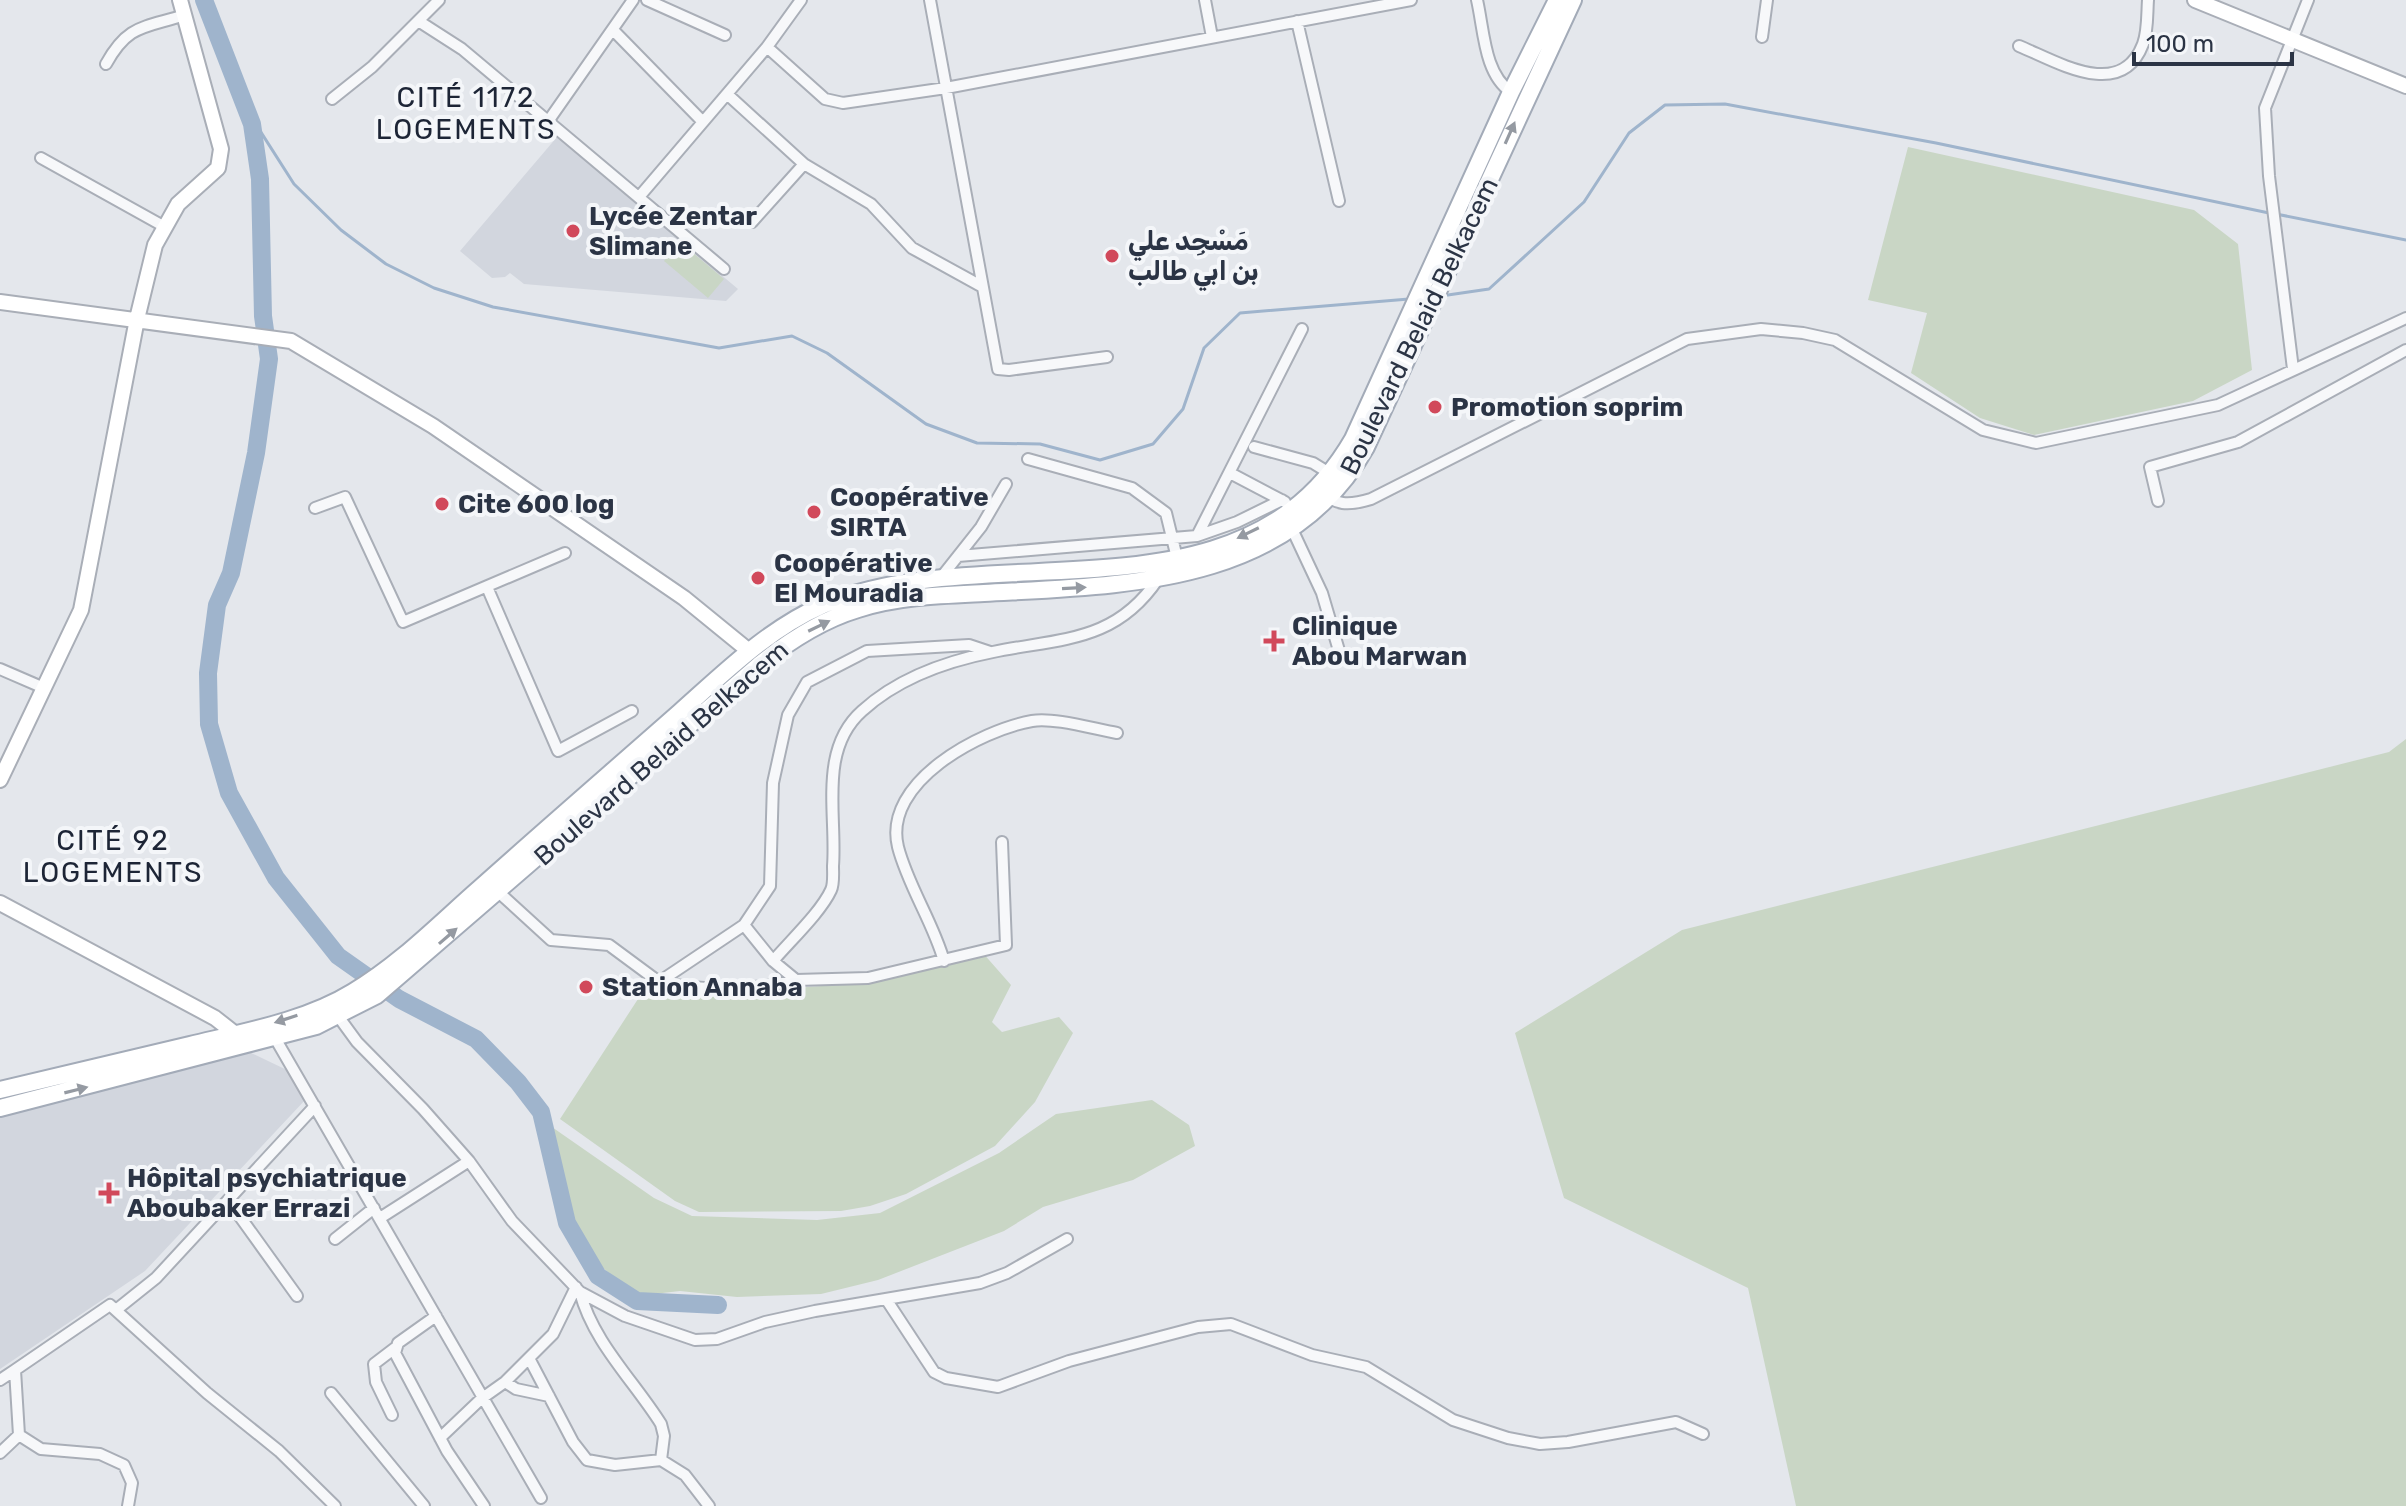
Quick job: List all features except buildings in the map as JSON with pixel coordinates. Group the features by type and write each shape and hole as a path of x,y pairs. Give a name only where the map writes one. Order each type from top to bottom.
{"main road":[{"name":"Boulevard Belaid Belkacem","path":"1436,280 1511,92 1557,0"},
{"name":"Boulevard Belaid Belkacem","path":"0,1108 243,1040 358,989 493,887 790,640 823,623 856,609 921,597 1108,586 1158,579 1247,554 1292,529 1366,447 1436,280 1573,0"},
{"name":"Boulevard Belaid Belkacem","path":"0,1090 243,1040 275,1038 338,1016 383,991 749,651 781,628 848,596 872,588 939,580 1112,569 1177,558 1238,539 1288,503 1324,494"}],"street":[{"path":"0,780 81,610 137,319 155,245 178,204 218,168 221,149 180,0"},
{"path":"332,99 420,22 439,0"},
{"path":"549,120 633,0"},
{"path":"647,0 725,35"},
{"path":"639,197 767,47 801,0"},
{"path":"930,0 998,369 1107,357"},
{"path":"1205,0 1212,37"},
{"path":"767,47 817,93 834,103 946,88 1411,0"},
{"path":"1477,0 1492,70 1511,92"},
{"path":"1762,37 1767,0"},
{"path":"2019,46 2091,76 2104,77 2134,60 2144,43 2148,0"},
{"path":"2195,0 2406,86"},
{"path":"2293,369 2269,176 2265,108 2308,0"},
{"path":"106,64 120,39 129,32 185,15"},
{"path":"1297,21 1339,201"},
{"path":"420,22 462,49 724,269"},
{"path":"614,31 703,122"},
{"path":"727,94 804,164 871,204 912,248 981,286"},
{"path":"41,158 165,227"},
{"path":"752,222 804,164"},
{"path":"0,302 250,332 291,341 433,426 684,598 749,651"},
{"path":"1324,494 1351,505 1371,499 1687,339 1761,329 1835,340 1983,430 2036,443 2218,405 2406,318"},
{"path":"1197,536 1302,329"},
{"path":"2158,501 2150,467 2238,442 2406,350"},
{"path":"1254,447 1338,477"},
{"path":"1028,459 1132,488 1166,513 1177,558"},
{"path":"1230,473 1288,503"},
{"path":"939,580 981,527 1006,484"},
{"path":"315,508 345,497 403,622 565,553"},
{"path":"958,556 1197,536 1288,503"},
{"path":"1292,529 1322,593 1340,654"},
{"path":"773,961 832,889 835,844 830,782 849,723 896,687 937,667 990,652 1062,643 1099,630 1144,601 1158,579"},
{"path":"487,587 558,751 632,711"},
{"path":"659,982 744,925 770,886 773,783 788,715 807,682 867,651 969,645 990,652"},
{"path":"0,669 44,688"},
{"path":"944,961 935,928 897,845 902,807 924,777 932,767 969,742 1034,720 1117,733"},
{"path":"493,887 551,940 609,945 659,982 706,988 775,985 796,980 868,978 1006,945 1002,842"},
{"path":"0,903 243,1040"},
{"path":"744,925 773,961 796,980"},
{"path":"338,1016 357,1042 469,1161 512,1221 578,1289 625,1316 695,1340 717,1339 765,1322 980,1283 1007,1273 1067,1239"},
{"path":"275,1038 541,1498"},
{"path":"116,1310 156,1278 315,1106"},
{"path":"335,1239 469,1161"},
{"path":"228,1200 297,1296"},
{"path":"440,1438 481,1399 530,1360 553,1334 578,1289"},
{"path":"578,1289 585,1310 603,1342 661,1424 664,1436 661,1460"},
{"path":"886,1299 934,1372 946,1378 998,1387 1069,1361 1198,1327 1231,1324 1312,1355 1366,1367 1453,1420 1508,1438 1540,1444 1568,1442 1676,1422 1703,1434"},
{"path":"0,1380 110,1305 207,1393 279,1451 335,1506"},
{"path":"392,1415 374,1372 374,1364 436,1316"},
{"path":"395,1348 396,1358 440,1438 484,1506"},
{"path":"530,1360 573,1442 587,1460 615,1465 661,1460 685,1475 709,1506"},
{"path":"15,1370 19,1435"},
{"path":"505,1382 516,1389 549,1396"},
{"path":"331,1393 424,1506"},
{"path":"0,1453 19,1435"},
{"path":"19,1435 41,1449 100,1454 124,1465 132,1483 128,1506"}],"shaded area":[{"name":"Lycée Zentar Slimane","path":"557,137 738,289 726,301 524,284 510,273 505,277 492,278 460,251"},
{"name":"Hôpital psychiatrique Aboubaker Errazi","path":"247,1051 289,1071 306,1099 145,1271 0,1369 0,1115"}],"green space":[{"path":"1908,147 2194,210 2238,244 2252,370 2193,401 2034,435 1980,418 1911,373 1927,313 1868,300"},
{"path":"680,242 724,279 708,298 664,261"},
{"path":"2406,739 2406,1506 1796,1506 1748,1288 1564,1198 1515,1033 1682,930 2389,752"},
{"path":"982,952 1011,985 992,1022 1002,1032 1059,1017 1073,1033 1035,1102 995,1146 906,1194 870,1206 841,1211 699,1212 675,1201 560,1119 638,999 878,982"},
{"path":"1152,1100 1189,1125 1195,1146 1133,1180 1043,1207 1004,1231 878,1280 821,1294 737,1297 680,1291 645,1295 629,1290 596,1262 572,1221 549,1125 654,1198 692,1216 817,1220 880,1213 999,1153 1056,1114"}],"waterway":[{"path":"204,0 252,124 260,179 263,316 269,359 256,453 231,573 217,605 208,673 209,724 229,793 276,878 338,956 399,999 476,1039 518,1082 541,1112 567,1223 598,1276 637,1301 718,1305"},
{"path":"1441,296 1489,289 1584,202 1629,133 1665,105 1725,104 1936,143 2269,213"},
{"path":"248,112 294,184 341,230 386,264 434,288 493,307 719,348 792,336 827,353 926,424 977,443 1040,444 1100,460 1153,444 1183,409 1204,348 1240,313 1409,299"},
{"path":"2276,214 2406,240"}],"place":[{"name":"Lycée Zentar Slimane","path":"573,231"},
{"name":"مَسْجِد علي بن ابي طالب","path":"1112,256"},
{"name":"Promotion soprim","path":"1435,407"},
{"name":"Cite 600 log","path":"442,504"},
{"name":"Coopérative SIRTA","path":"814,512"},
{"name":"Coopérative El Mouradia","path":"758,578"},
{"name":"Clinique Abou Marwan","path":"1274,641"},
{"name":"Station Annaba","path":"586,987"},
{"name":"Hôpital psychiatrique Aboubaker Errazi","path":"109,1193"}],"district":[{"name":"CITÉ 1172 LOGEMENTS","path":"466,113"},
{"name":"CITÉ 92 LOGEMENTS","path":"113,856"}]}
